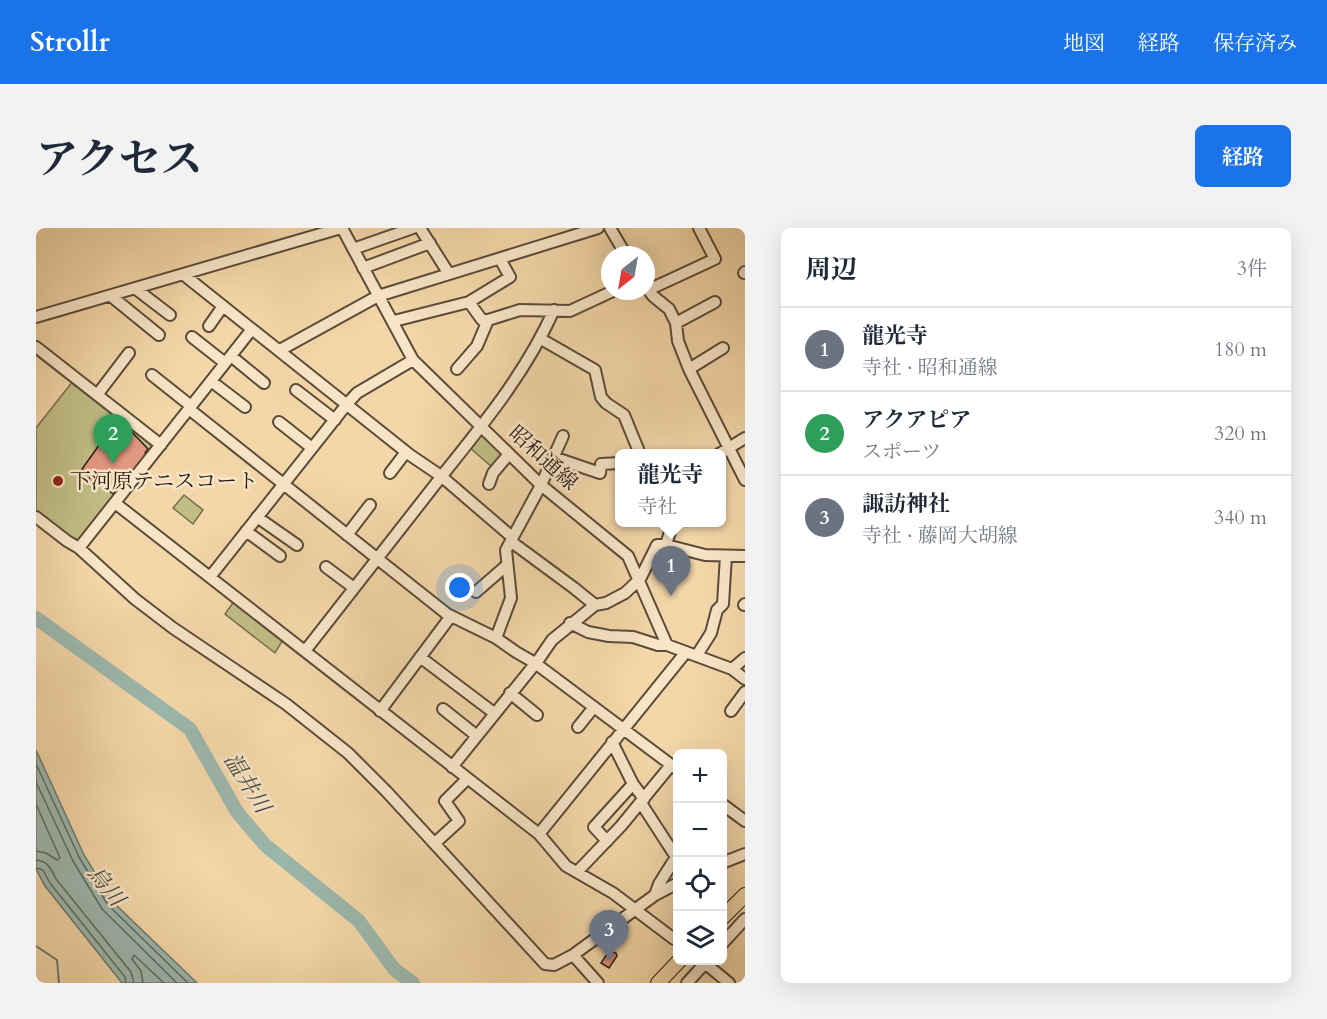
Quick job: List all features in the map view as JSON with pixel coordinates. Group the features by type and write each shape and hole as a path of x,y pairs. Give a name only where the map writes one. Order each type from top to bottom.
{"main road":[{"path":"727,914 745,895"},
{"path":"658,983 675,965"}],"street":[{"name":"昭和通線","path":"342,228 413,360 542,485 628,556 667,645"},
{"path":"36,317 342,228"},
{"path":"353,249 413,228"},
{"path":"420,228 449,274"},
{"path":"280,350 378,296 598,228"},
{"path":"610,228 621,246"},
{"path":"655,286 716,259 699,228"},
{"path":"363,268 430,243"},
{"path":"394,321 469,302 510,277 500,259"},
{"path":"184,275 406,452 441,476 512,537 513,543 594,605"},
{"path":"136,289 170,315"},
{"path":"111,296 159,335"},
{"path":"655,296 669,309 676,323 678,341 689,369 745,479"},
{"path":"469,302 482,320 488,320 520,310 570,311 601,297"},
{"path":"676,323 715,302"},
{"path":"208,326 223,306"},
{"path":"305,651 517,379 541,339 554,310"},
{"path":"457,369 477,346 488,320"},
{"path":"79,548 252,329"},
{"path":"192,337 264,383"},
{"path":"541,339 595,370 601,397 624,415 638,449"},
{"path":"36,347 161,445"},
{"path":"689,369 723,348"},
{"path":"97,395 129,353"},
{"path":"210,577 357,393 413,360"},
{"path":"152,375 282,484 452,616 496,638 535,663 673,767"},
{"path":"211,381 245,407"},
{"path":"296,390 334,420"},
{"path":"279,422 312,447"},
{"path":"496,638 511,598 506,550 542,485 563,435"},
{"path":"725,449 745,438"},
{"path":"390,473 406,452"},
{"path":"489,484 493,473 509,454"},
{"path":"553,457 600,473 601,464 615,463"},
{"path":"115,503 539,834 566,866 636,909 673,938"},
{"path":"347,535 370,505"},
{"path":"257,516 297,545"},
{"path":"36,517 79,548 135,599 173,628 286,704 330,739 365,770 435,843 544,964 554,965 573,955 636,909 673,886"},
{"path":"666,544 671,527"},
{"path":"246,531 280,556"},
{"path":"452,767 552,640 594,605 618,598 640,579 657,545 666,544 705,555 745,556"},
{"path":"697,656 711,633 717,610 723,604 726,556"},
{"path":"476,592 507,565"},
{"path":"326,567 354,588"},
{"path":"380,711 452,616"},
{"path":"570,623 588,632 633,637 658,645 667,645 732,669 745,679"},
{"path":"539,834 686,652"},
{"path":"420,657 494,713"},
{"path":"732,669 745,658"},
{"path":"730,711 745,692"},
{"path":"510,693 537,715"},
{"path":"578,727 594,707"},
{"path":"443,709 477,736"},
{"path":"612,742 633,784 676,857 659,884 655,896"},
{"path":"577,872 673,769"},
{"path":"435,843 459,821 445,801 467,779"},
{"path":"606,841 594,827 633,784"},
{"path":"727,807 745,821"},
{"path":"727,861 745,854"},
{"path":"727,939 745,919"},
{"path":"573,955 598,983"},
{"path":"687,983 702,965"},
{"path":"709,965 729,983"}],"shaded area":[{"path":"73,381 151,445 152,451 79,542 68,538 36,512 36,428"},
{"path":"482,433 504,454 493,468 469,447"},
{"path":"184,495 203,510 193,524 173,508"},
{"path":"235,600 284,638 275,653 225,614"}],"water":[{"path":"36,750 84,855 113,902 197,983 122,983 45,886 36,869"}],"building":[{"path":"117,424 130,430 148,449 124,484 122,483 113,494 100,483 96,487 89,481 90,475 82,469 112,427 114,428"},
{"path":"609,951 616,953 617,956 609,968 601,963"}],"waterway":[{"name":"温井川","path":"36,618 190,729 237,812 265,845 359,921 394,969 413,983"},
{"path":"36,946 57,960 59,983"}],"place":[{"name":"アクアピア","path":"113,464"},
{"name":"下河原テニスコート","path":"58,481"},
{"name":"龍光寺","path":"671,596"},
{"name":"諏訪神社","path":"609,960"}],"water label":[{"name":"烏川","path":"106,886"}]}
